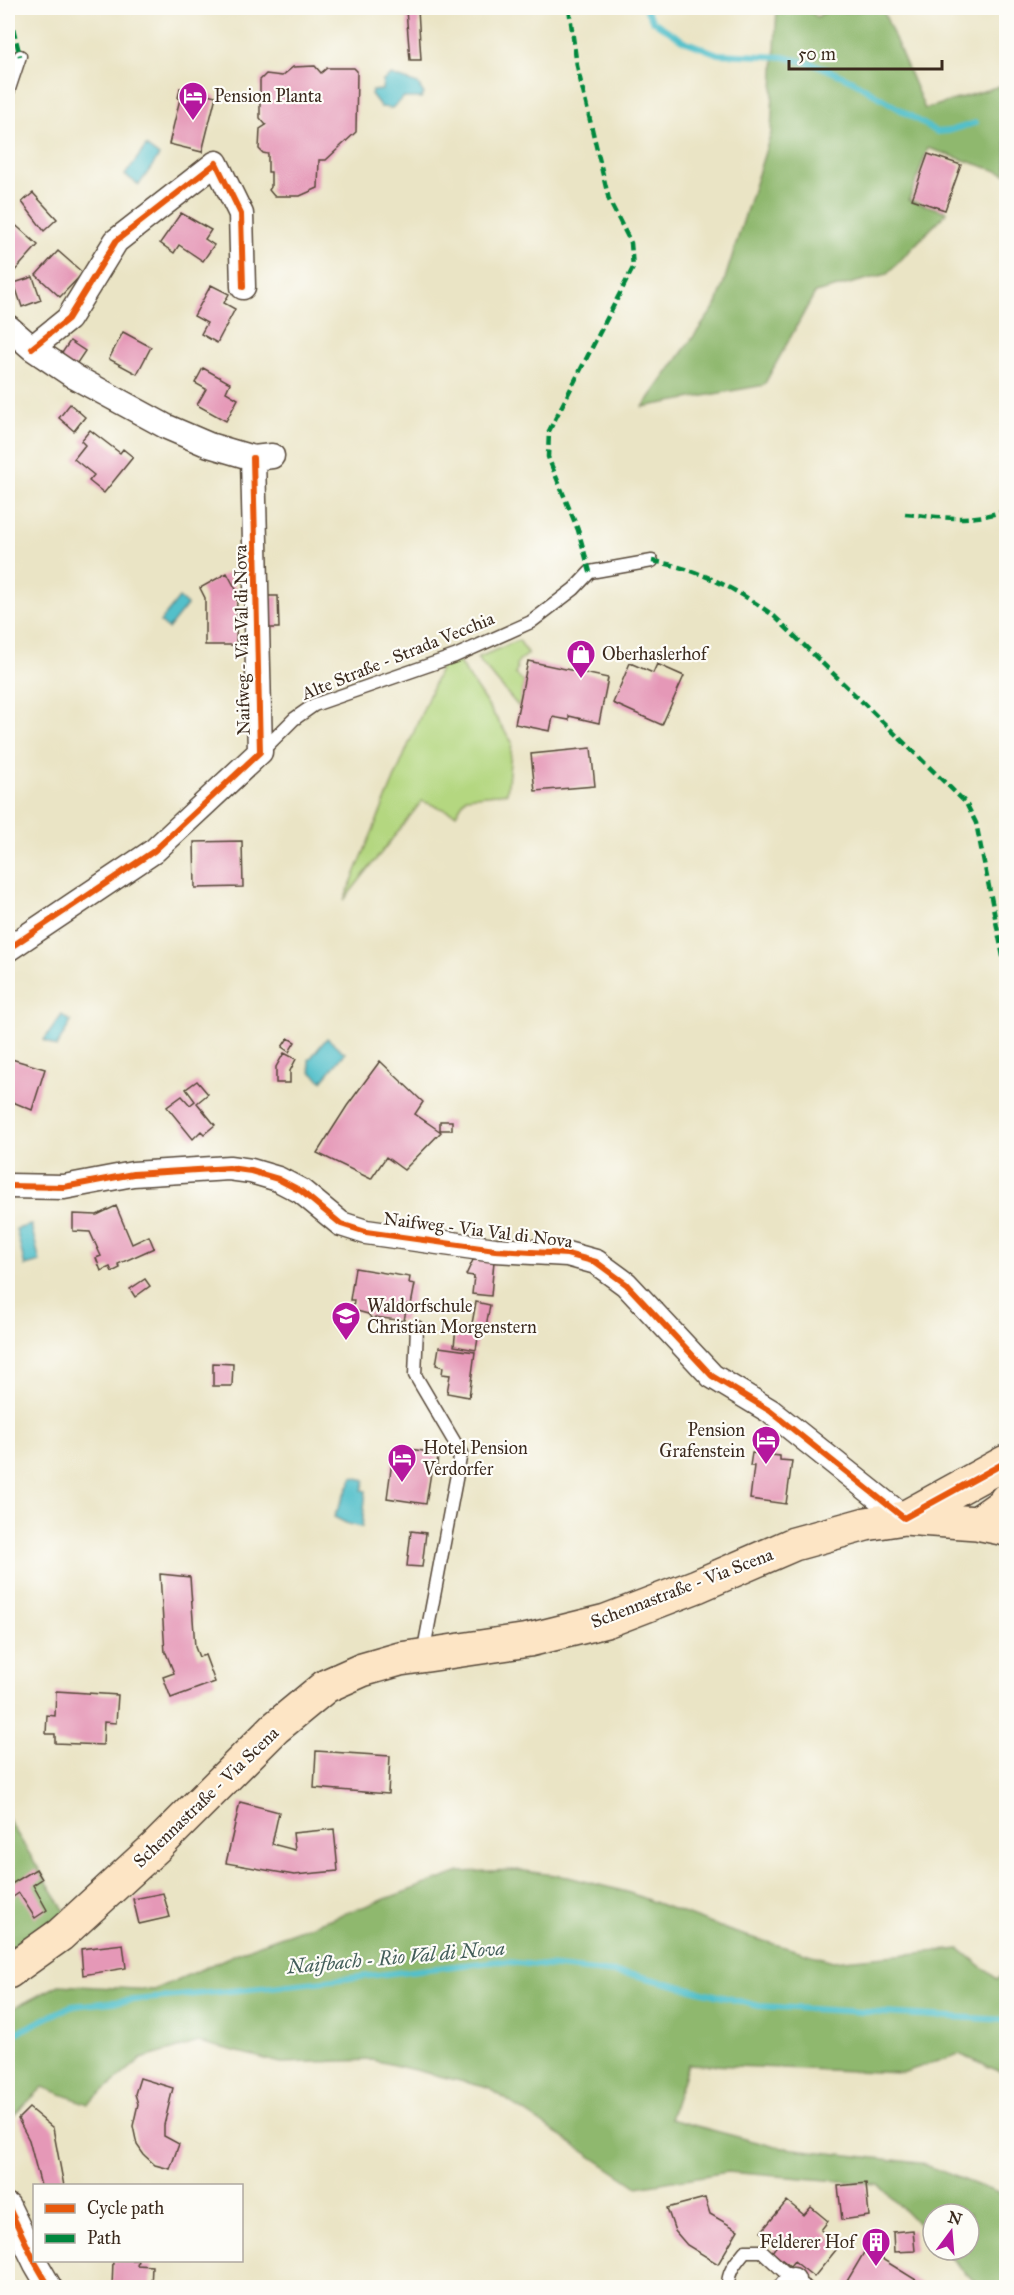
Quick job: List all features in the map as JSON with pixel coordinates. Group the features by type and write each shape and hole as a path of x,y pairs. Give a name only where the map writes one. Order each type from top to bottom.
{"main road":[{"name":"Schennastraße - Via Scena","path":"904,1518 993,1470"},
{"name":"Schennastraße - Via Scena","path":"992,1526 975,1492 993,1470"},
{"path":"992,1526 1006,1500"},
{"name":"Schennastraße - Via Scena","path":"8,1972 60,1935 156,1847 275,1728 326,1686 362,1670 400,1659 529,1640 606,1621 697,1586 794,1544 866,1524 904,1518 992,1526"}],"street":[{"path":"8,327 32,348 68,319 116,241 216,163 241,214 243,287"},
{"name":"Naifweg - Via Val di Nova","path":"8,949 154,851 260,752 263,457 209,444 167,427 75,377 32,348"},
{"name":"Naifweg - Via Val di Nova","path":"8,1186 64,1187 133,1174 229,1168 251,1171 278,1179 301,1191 341,1224 366,1232 495,1250 567,1254 596,1262 626,1284 712,1376 770,1410 904,1518"},
{"path":"8,2206 33,2258"},
{"path":"35,2262 50,2288"}],"lane":[{"path":"8,92 20,56"},
{"name":"Alte Straße - Strada Vecchia","path":"260,752 294,719 315,705 454,656 531,622 574,589 590,572 652,561"},
{"path":"417,1327 415,1375 461,1454 423,1655"},
{"path":"728,2288 728,2278 734,2264 745,2251 762,2251 795,2285"}],"green space":[{"path":"777,8 806,8 817,17 828,10 845,12 882,8 925,109 1006,84 1006,174 928,148 909,200 947,212 887,274 815,293 764,385 643,407 717,304 771,133"},
{"path":"519,640 528,654 516,664 515,674 524,682 519,707 477,658"},
{"path":"455,656 512,742 507,793 466,797 456,814 422,801 344,900 440,669 430,665"},
{"path":"8,1819 66,1913 8,1950"},
{"path":"517,1870 568,1877 627,1892 733,1932 833,1961 960,1949 997,1979 1006,1973 1006,2074 959,2054 902,2073 688,2064 670,2119 776,2147 920,2163 1006,2196 1006,2287 980,2287 955,2262 981,2262 981,2202 921,2202 921,2227 878,2184 727,2172 637,2187 489,2088 373,2060 281,2063 199,2042 141,2059 88,2104 43,2087 8,2121 8,2011 59,1985 154,1990 252,1947 460,1872"}],"water":[{"path":"391,75 418,84 424,94 421,98 403,98 392,108 381,107 371,94 372,91 382,90 383,81"},
{"path":"146,146 159,156 139,185 125,175"},
{"path":"179,598 187,605 168,629 160,622"},
{"path":"62,1015 71,1022 56,1047 44,1040"},
{"path":"327,1038 345,1053 322,1081 311,1072 309,1060"},
{"path":"31,1225 40,1262 25,1266 16,1229"},
{"path":"353,1477 365,1480 362,1490 366,1491 362,1527 348,1524 334,1517"}],"building":[{"path":"418,9 421,60 410,60 406,10"},
{"path":"315,66 321,73 327,68 354,68 357,71 356,132 326,160 319,160 318,188 300,196 274,196 269,190 271,172 268,172 268,154 259,149 260,129 266,125 260,118 260,80 266,74 282,76 293,67"},
{"path":"180,88 216,96 202,152 169,144 180,99 178,98"},
{"path":"928,154 961,165 945,210 912,199"},
{"path":"33,193 57,219 44,231 22,202"},
{"path":"181,213 211,230 205,239 214,245 203,261 179,245 174,253 160,243"},
{"path":"11,221 38,245 12,274 8,270 8,225"},
{"path":"58,251 83,273 60,297 36,275"},
{"path":"33,277 41,300 22,307 14,283"},
{"path":"211,285 229,294 224,303 235,309 217,343 201,334 207,323 194,316"},
{"path":"123,332 151,347 137,374 109,359"},
{"path":"70,341 85,351 73,369 58,359"},
{"path":"203,368 230,383 226,392 238,399 226,421 197,405 206,389 195,383"},
{"path":"70,404 85,417 74,431 59,418"},
{"path":"90,430 120,453 123,449 133,457 104,493 89,481 94,475 74,459 85,445 81,441"},
{"path":"227,573 239,595 237,597 236,645 205,645 205,598 200,588"},
{"path":"262,596 278,596 279,628 263,628"},
{"path":"528,661 608,678 599,723 569,716 569,720 553,717 550,731 515,724"},
{"path":"630,663 653,673 657,664 684,676 662,725 613,703"},
{"path":"591,748 595,786 535,791 531,754"},
{"path":"242,841 243,887 195,888 194,842"},
{"path":"288,1038 295,1042 289,1052 282,1047"},
{"path":"284,1053 296,1059 290,1071 290,1083 276,1083 276,1067"},
{"path":"8,1058 45,1069 32,1110 8,1100"},
{"path":"380,1061 423,1102 415,1114 441,1132 404,1170 386,1157 371,1179 317,1153 347,1106"},
{"path":"197,1081 208,1094 197,1103 215,1125 204,1134 201,1131 193,1139 167,1107 182,1096 190,1105 195,1101 186,1089"},
{"path":"440,1121 452,1121 452,1130 440,1130"},
{"path":"116,1206 132,1244 149,1236 154,1248 118,1264 120,1268 112,1272 110,1267 101,1271 96,1258 101,1256 90,1232 73,1231 73,1214 97,1215"},
{"path":"473,1260 494,1261 491,1296 472,1294 474,1276 466,1275"},
{"path":"355,1268 410,1277 409,1283 415,1284 411,1305 407,1304 404,1321 375,1317 372,1319 368,1314 353,1310 354,1300 350,1300"},
{"path":"145,1279 150,1286 135,1297 130,1289"},
{"path":"476,1302 490,1305 485,1332 471,1329"},
{"path":"456,1328 479,1332 476,1350 454,1346"},
{"path":"439,1347 475,1352 469,1397 447,1393 450,1375 442,1374 443,1367 436,1365"},
{"path":"213,1363 233,1364 232,1386 213,1386"},
{"path":"394,1447 438,1453 437,1467 432,1466 426,1504 387,1498"},
{"path":"752,1453 780,1456 780,1460 792,1461 786,1504 750,1499 754,1466 750,1466"},
{"path":"411,1531 426,1533 422,1567 407,1566"},
{"path":"160,1574 190,1577 195,1647 199,1657 205,1655 215,1682 171,1698 163,1677 174,1673 165,1653"},
{"path":"56,1691 118,1695 116,1723 104,1722 103,1745 55,1743 55,1734 46,1734 47,1715 55,1716"},
{"path":"316,1751 390,1756 388,1794 314,1788"},
{"path":"240,1802 279,1812 272,1844 295,1850 293,1833 334,1829 338,1871 294,1875 226,1863"},
{"path":"36,1869 42,1879 33,1885 47,1910 35,1918 19,1893 10,1899 8,1886"},
{"path":"163,1893 170,1917 139,1924 133,1899"},
{"path":"123,1944 126,1968 83,1975 81,1949"},
{"path":"140,2078 173,2088 164,2125 164,2136 179,2144 170,2169 155,2165 137,2145 133,2126 138,2104 135,2094"},
{"path":"29,2108 53,2128 64,2184 40,2184 29,2140 18,2119"},
{"path":"866,2183 869,2216 842,2220 838,2186"},
{"path":"705,2198 710,2214 738,2230 718,2264 687,2245 675,2231 667,2208"},
{"path":"787,2201 804,2215 811,2207 828,2221 821,2230 840,2245 814,2277 794,2261 790,2266 772,2252 777,2245 761,2232"},
{"path":"913,2230 915,2251 894,2252 893,2232"},
{"name":"Felderer Hof","path":"866,2249 929,2288 843,2288"},
{"path":"113,2262 138,2262 137,2265 152,2266 151,2288 112,2288"}],"waterway":[{"path":"645,8 653,21 684,41 718,54 784,57 817,65 853,81 937,132 975,123"},
{"name":"Naifbach - Rio Val di Nova","path":"8,2037 71,2006 272,1987 498,1961 635,1975 759,2006 1006,2020"}],"marked path":[{"path":"569,8 577,66 609,200 631,243 633,268 549,431 548,457 578,530 590,572"},
{"path":"8,16 20,56"},
{"path":"905,514 969,518 1006,510"},
{"path":"652,561 701,574 746,597 774,616 966,803 976,823 1006,971"}],"cycle path":[{"path":"32,348 68,319 116,241 216,163 241,214 243,287"},
{"path":"8,949 154,851 260,752 253,458"},
{"path":"8,1186 64,1187 133,1174 229,1168 251,1171 278,1179 301,1191 341,1224 366,1232 495,1250 567,1254 596,1262 626,1284 712,1376 770,1411 904,1518 1006,1462"},
{"path":"8,2206 33,2258"},
{"path":"35,2262 50,2288"}],"place":[{"name":"Pension Planta","path":"193,122"},
{"name":"Oberhaslerhof","path":"581,680"},
{"name":"Waldorfschule Christian Morgenstern","path":"346,1342"},
{"name":"Pension Grafenstein","path":"766,1466"},
{"name":"Hotel Pension Verdorfer","path":"402,1484"},
{"name":"Felderer Hof","path":"876,2268"}]}
